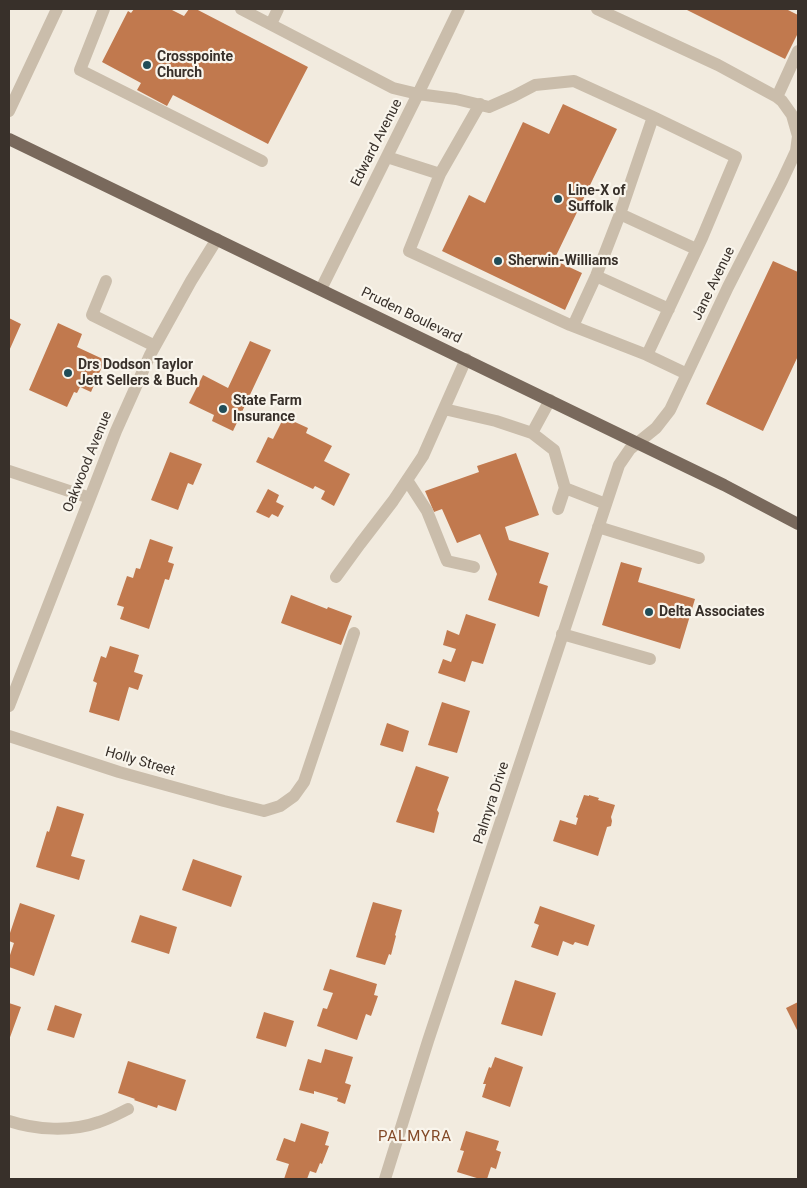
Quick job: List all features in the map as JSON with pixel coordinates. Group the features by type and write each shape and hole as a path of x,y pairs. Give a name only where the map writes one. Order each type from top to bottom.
{"main road":[{"name":"Pruden Boulevard","path":"9,139 724,484 798,524"}],"street":[{"path":"9,111 57,9"},
{"path":"104,9 80,70 262,161"},
{"path":"241,9 393,88 489,107 534,85 574,81 736,156 696,250 647,355"},
{"path":"271,24 278,9"},
{"name":"Edward Avenue","path":"321,289 459,9"},
{"path":"597,9 718,66 777,97 792,115 797,129"},
{"path":"777,97 798,50"},
{"path":"480,104 440,174 410,251 574,326 647,355 688,374"},
{"path":"574,326 620,214 654,117"},
{"name":"Jane Avenue","path":"638,443 656,428 670,410 728,287 796,151 797,129"},
{"path":"387,157 440,174"},
{"path":"620,214 696,250"},
{"name":"Oakwood Avenue","path":"9,706 116,431 155,346 217,239"},
{"path":"596,276 669,308"},
{"path":"106,282 92,315 155,346"},
{"path":"336,577 423,456 466,359"},
{"path":"532,433 550,400"},
{"path":"444,410 496,421 532,433 554,450 566,488 558,509"},
{"name":"Palmyra Drive","path":"385,1179 428,1041 619,465 630,449 638,443"},
{"path":"9,471 90,498"},
{"path":"407,480 427,511 447,561 474,567"},
{"path":"566,488 606,504"},
{"path":"598,527 699,558"},
{"name":"Holly Street","path":"9,736 119,772 224,802 264,811 280,806 294,796 304,782 354,634"},
{"path":"562,634 650,659"},
{"path":"9,1121 43,1128 71,1128 98,1123 128,1109"}],"building":[{"path":"134,9 170,9 184,16 189,9 196,9 308,67 268,144 173,95 167,106 137,90 141,83 102,62 128,11 131,13"},
{"path":"685,9 786,9 798,15 798,33 785,59"},
{"path":"563,104 617,129 554,260 582,273 565,310 442,251 469,195 485,203 523,122 549,134"},
{"path":"773,261 798,272 798,356 763,431 706,404"},
{"path":"9,318 21,324 9,351"},
{"name":"Drs Dodson Taylor Jett Sellers & Buch","path":"58,323 82,334 77,347 105,360 91,392 80,387 77,393 74,392 67,407 29,390"},
{"name":"State Farm Insurance","path":"250,341 271,350 233,431 212,421 214,415 189,403 203,375 228,388"},
{"path":"284,417 308,428 306,433 332,446 324,461 350,474 334,506 321,499 325,491 315,486 313,489 256,462 268,437 273,439"},
{"path":"170,452 202,464 193,485 188,483 178,510 151,500"},
{"path":"516,453 539,515 505,527 509,540 549,553 539,583 548,586 539,617 488,600 497,574 480,534 457,543 442,509 434,512 425,491 479,472 477,466"},
{"path":"268,489 279,495 276,502 284,506 278,517 272,514 269,518 256,512"},
{"path":"150,539 173,547 168,562 174,564 169,580 165,579 149,629 120,619 124,607 117,605 127,576 133,578 136,568 140,569"},
{"name":"Delta Associates","path":"621,562 642,568 638,582 695,599 680,649 602,625"},
{"path":"291,595 327,609 328,607 352,616 341,645 281,623"},
{"path":"466,614 496,624 483,664 472,661 465,682 438,673 443,659 451,662 456,649 443,645 447,630 459,635"},
{"path":"110,646 139,655 134,672 143,675 138,690 129,687 119,721 89,712 97,683 93,681 101,656 106,658"},
{"path":"442,702 470,711 457,753 428,745"},
{"path":"387,723 409,731 403,752 380,745"},
{"path":"416,766 449,777 437,810 439,813 434,833 396,822"},
{"path":"584,795 599,798 598,800 615,805 611,817 611,826 607,827 598,856 553,841 560,820 576,825 578,818 576,817"},
{"path":"57,806 84,814 71,856 85,860 79,880 36,867"},
{"path":"193,859 242,876 231,907 182,890"},
{"path":"373,902 402,910 391,955 389,954 385,965 356,957"},
{"path":"20,903 55,915 34,976 9,967 9,958 14,943 9,941 9,936"},
{"path":"540,906 595,925 588,946 575,942 573,945 563,941 558,956 531,947 539,925 534,923"},
{"path":"140,915 177,927 169,954 131,942"},
{"path":"330,969 377,984 374,995 378,996 371,1016 366,1014 357,1040 317,1026 323,1008 327,1009 333,993 323,990"},
{"path":"515,980 556,993 542,1036 501,1024"},
{"path":"798,1002 798,1032 786,1008"},
{"path":"9,1003 21,1007 9,1040"},
{"path":"55,1005 82,1014 74,1038 47,1030"},
{"path":"264,1012 294,1021 286,1047 256,1038"},
{"path":"325,1049 353,1057 345,1083 351,1085 345,1104 337,1101 338,1098 314,1091 314,1094 299,1090 308,1059 321,1063"},
{"path":"495,1057 523,1067 510,1107 482,1097 486,1084 483,1084"},
{"path":"128,1061 186,1080 176,1111 158,1105 157,1108 118,1093"},
{"path":"301,1123 329,1132 325,1145 329,1146 322,1164 320,1163 316,1173 310,1171 307,1179 284,1179 289,1164 276,1160 284,1138 295,1142"},
{"path":"466,1131 499,1141 496,1150 501,1152 496,1169 491,1167 487,1179 480,1179 457,1172 464,1151 460,1150"}],"place":[{"name":"Crosspointe Church","path":"147,65"},
{"name":"Line-X of Suffolk","path":"558,199"},
{"name":"Sherwin-Williams","path":"498,261"},
{"name":"Drs Dodson Taylor Jett Sellers & Buch","path":"68,373"},
{"name":"State Farm Insurance","path":"223,409"},
{"name":"Delta Associates","path":"649,612"}],"district":[{"name":"PALMYRA","path":"415,1137"}]}
